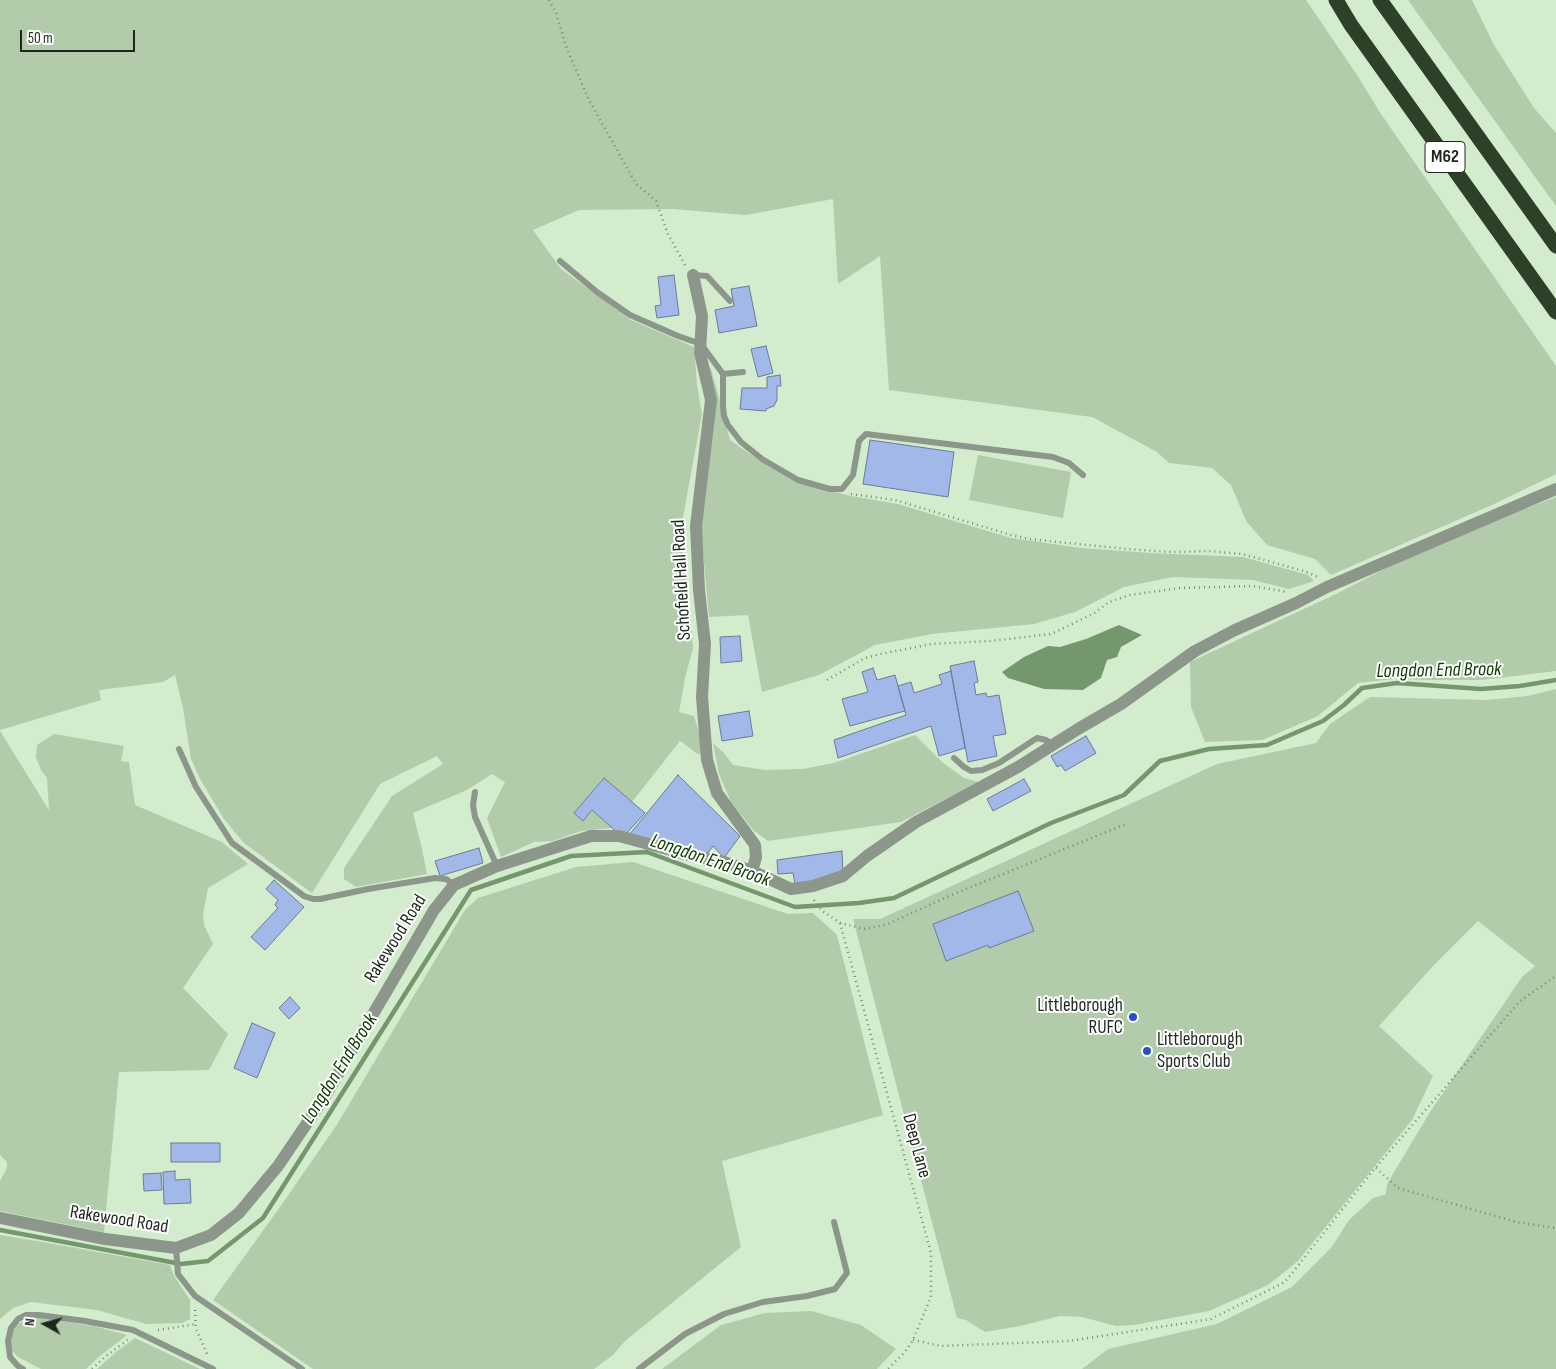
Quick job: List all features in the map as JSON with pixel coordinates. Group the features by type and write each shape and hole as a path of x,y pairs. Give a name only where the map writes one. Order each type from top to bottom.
{"highway":[{"name":"M62","path":"1336,0 1363,41 1556,312"},
{"name":"M62","path":"1380,0 1556,246"}],"street":[{"name":"Schofield Hall Road","path":"694,276 702,316 700,353 710,400 696,526 699,590 705,644 702,697 707,760 718,793 755,845 756,857 752,870"},
{"name":"Rakewood Road","path":"0,1218 176,1252 211,1235 239,1213 278,1166 324,1098 434,910 454,885 497,866 591,836 619,836 689,855 724,862 752,870 791,889 813,886 843,876 867,856 916,822 1018,767 1120,704 1195,651 1235,630 1296,603 1327,586 1556,489"}],"lane":[{"path":"560,260 597,292 630,315 701,344 723,374 722,406 728,425 741,442 762,459 798,480 830,489 842,489 853,475 859,441 866,434 962,444 1053,457 1069,463 1083,474"},
{"path":"694,276 707,276 730,301"},
{"path":"723,374 743,372"},
{"path":"954,758 964,768 972,771 982,770 999,763 1037,738 1046,740 1053,745"},
{"path":"180,749 196,787 232,843 304,896 313,899 435,878 446,879 454,885"},
{"path":"475,792 473,805 475,817 497,866"},
{"path":"639,1369 685,1334 724,1314 763,1302 807,1296 835,1289 847,1273 834,1222"},
{"path":"176,1252 178,1274 195,1296 302,1369"},
{"path":"23,1369 10,1356 8,1341 11,1328 18,1319 26,1315 39,1314 133,1330 212,1369"}],"path":[{"path":"549,0 556,13 568,50 589,100 636,184 656,201 668,234 686,267 694,276"},
{"path":"830,489 895,500 1011,536 1029,539 1127,550 1209,551 1242,554 1304,571 1323,580 1327,586"},
{"path":"827,680 865,658 880,654 932,644 990,641 1052,634 1092,614 1110,602 1130,595 1180,588 1252,586 1284,591 1296,603"},
{"path":"809,894 821,910 840,922 864,929 888,924 949,896 1126,824"},
{"name":"Deep Lane","path":"840,922 931,1253 931,1297 913,1340 905,1352 888,1369"},
{"path":"913,1340 941,1346 1069,1341 1211,1319 1285,1282 1375,1168 1520,1001 1556,976"},
{"path":"1375,1168 1398,1188 1516,1222 1556,1228"},
{"path":"195,1296 196,1329 212,1369"}],"shaded area":[{"path":"0,0 1306,0 1381,114 1556,366 1556,474 1492,505 1331,575 1315,559 1267,545 1246,521 1231,485 1212,468 1169,463 1157,452 1092,417 889,390 880,256 838,284 833,199 746,215 673,209 579,210 533,230 561,269 631,320 694,347 697,385 702,414 681,528 693,648 679,712 694,716 703,746 699,755 680,741 632,802 603,778 574,813 583,821 592,810 612,828 581,831 553,841 534,842 501,857 487,818 505,782 492,774 467,790 413,813 427,874 356,887 344,879 344,868 392,796 443,764 437,756 380,784 312,893 244,843 224,819 200,779 191,759 183,708 175,675 163,682 99,690 101,700 0,730"},
{"path":"1408,0 1472,0 1494,45 1534,108 1556,133 1556,206"},
{"path":"709,367 730,440 760,461 798,483 851,496 898,504 1011,538 1081,548 1243,557 1308,575 1314,581 1289,589 1253,580 1173,577 1124,587 1075,612 1034,624 932,634 875,645 819,675 762,692 748,615 709,617 701,529"},
{"path":"978,455 1071,472 1063,518 969,500"},
{"path":"1556,497 1556,671 1482,680 1395,679 1358,683 1318,716 1262,740 1205,742 1191,707 1190,662 1336,594 1437,542"},
{"path":"1119,625 1142,635 1121,647 1117,657 1107,660 1101,678 1083,690 1044,689 1008,678 1002,672 1024,657 1048,646 1060,647 1086,639"},
{"name":"Littleborough Sports Club","path":"1556,689 1556,1369 1082,1369 1108,1349 1217,1324 1292,1287 1331,1248 1349,1220 1373,1198 1386,1194 1387,1184 1430,1112 1522,977 1535,966 1478,921 1434,965 1379,1026 1433,1076 1412,1120 1298,1261 1268,1285 1209,1311 1134,1325 1116,1326 1082,1317 1060,1316 985,1332 966,1320 957,1318 853,919 880,919 1217,764 1316,743 1330,724 1370,697 1487,700 1528,696"},
{"path":"0,731 49,810 47,778 41,770 36,757 37,745 54,734 124,746 121,761 129,762 135,805 222,842 248,864 208,888 203,914 204,925 213,944 183,988 228,1034 209,1070 119,1072 104,1232 0,1211 0,1181 7,1168 7,1162 0,1155"},
{"path":"915,735 942,762 964,778 978,782 901,822 768,841 753,830 731,802 719,774 713,743 733,765 765,770 803,769 834,763"},
{"path":"633,862 788,914 813,913 837,935 883,1115 722,1161 741,1247 625,1341 613,1355 594,1369 313,1369 213,1300 336,1126 465,910 478,898 576,867"},
{"path":"0,1235 170,1265 173,1274 190,1300 190,1319 182,1323 146,1324 97,1310 31,1302 13,1308 0,1319"},
{"path":"811,1311 861,1325 896,1349 877,1369 662,1369 721,1325 765,1313"},
{"path":"36,1317 94,1326 127,1335 86,1369 41,1369 18,1357 11,1349 12,1331 17,1324"},
{"path":"135,1338 200,1369 97,1369"}],"building":[{"path":"674,275 679,315 657,318 655,306 661,305 658,277"},
{"path":"749,286 757,326 719,333 715,310 734,306 731,289"},
{"path":"766,346 773,373 758,377 751,349"},
{"path":"780,375 781,386 777,386 777,400 774,406 766,409 766,411 740,409 742,388 767,388 767,377"},
{"path":"870,440 954,452 948,497 863,484"},
{"path":"740,636 742,661 721,663 720,637"},
{"path":"974,661 978,682 974,683 976,695 986,693 987,697 999,695 1006,734 993,736 997,756 968,762 950,666"},
{"path":"873,668 877,680 895,675 905,711 850,726 842,699 868,692 862,672"},
{"path":"951,671 965,748 939,756 931,726 838,758 834,740 906,715 898,686 911,682 914,693 942,684 939,675"},
{"path":"749,711 753,736 722,741 718,716"},
{"path":"1086,736 1096,753 1065,771 1061,765 1057,767 1051,756"},
{"path":"678,775 740,836 724,858 713,846 707,854 629,835"},
{"path":"604,778 645,813 626,834 619,834 592,810 583,821 574,813"},
{"path":"1024,779 1031,791 993,811 987,799"},
{"path":"479,848 483,863 440,876 435,861"},
{"path":"842,851 843,872 821,881 795,884 793,873 778,874 777,860"},
{"path":"274,880 304,907 265,950 251,937 278,908 275,905 278,900 266,889"},
{"path":"1018,891 1034,931 989,948 988,945 946,961 933,924"},
{"path":"290,997 300,1008 289,1019 279,1008"},
{"path":"252,1023 275,1033 257,1078 234,1068"},
{"path":"171,1143 220,1143 220,1162 171,1162"},
{"path":"175,1171 175,1180 190,1179 191,1203 164,1204 163,1172"},
{"path":"161,1173 162,1190 144,1191 143,1174"}],"waterway":[{"name":"Longdon End Brook","path":"0,1230 181,1264 208,1261 263,1218 471,890 571,856 647,852 795,907 859,903 894,898 1051,823 1124,795 1160,761 1209,749 1267,745 1323,721 1362,688 1397,683 1481,689 1520,686 1556,680"}],"place":[{"name":"Littleborough RUFC","path":"1133,1017"},
{"name":"Littleborough Sports Club","path":"1147,1051"}]}
